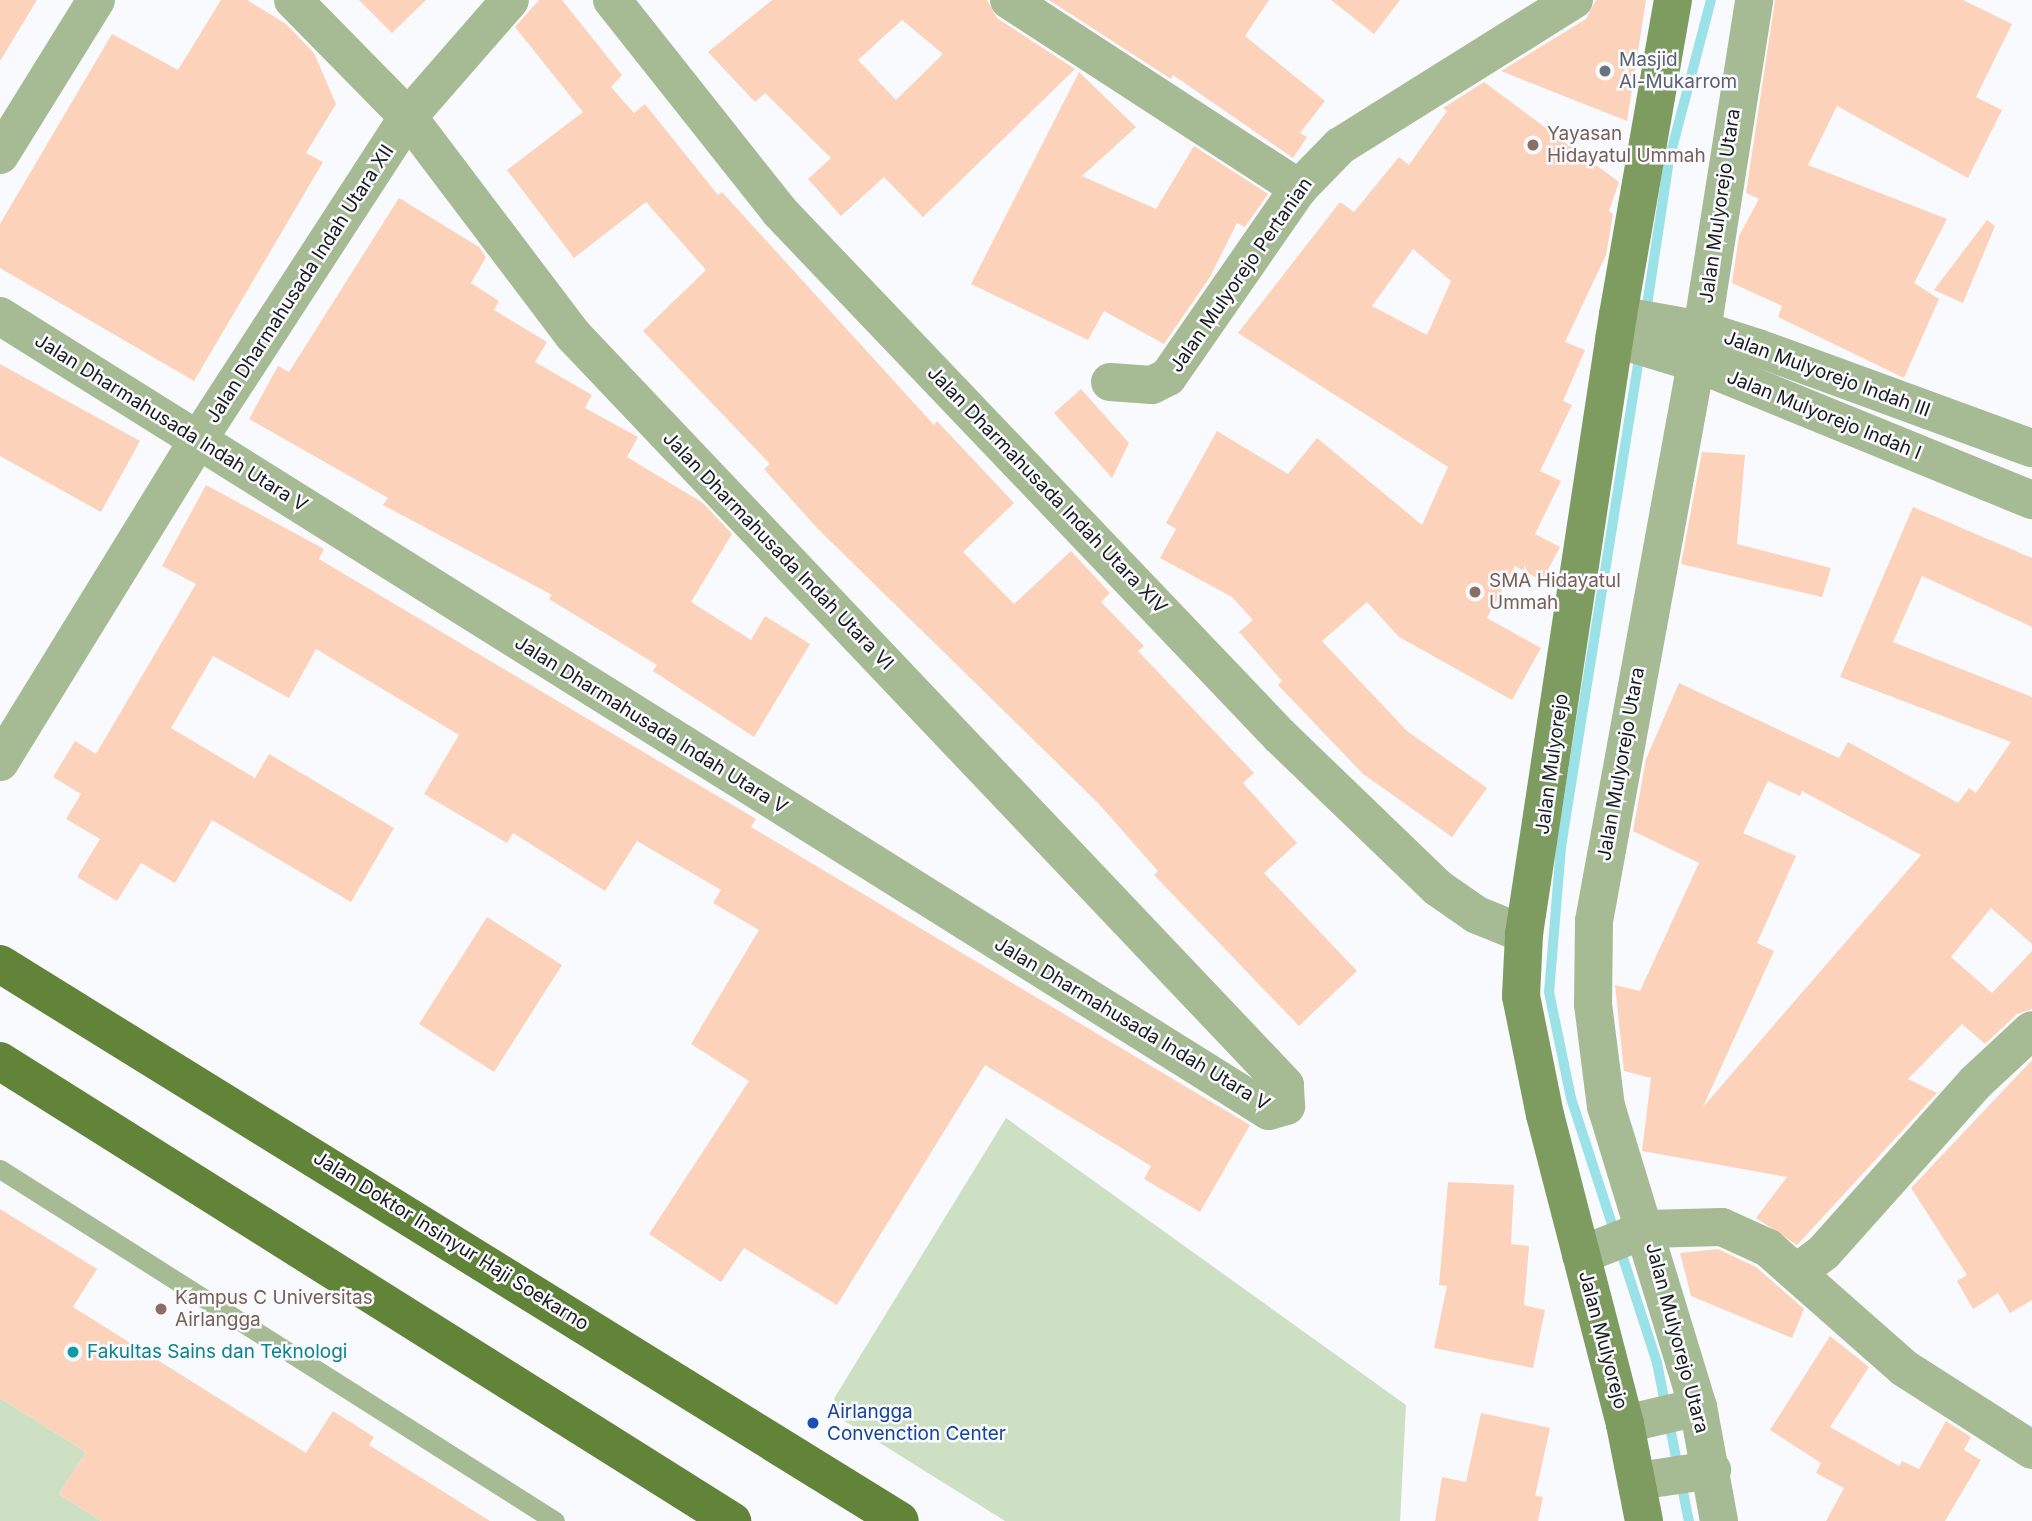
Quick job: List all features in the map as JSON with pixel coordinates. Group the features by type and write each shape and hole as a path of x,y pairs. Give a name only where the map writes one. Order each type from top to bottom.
{"main road":[{"name":"Jalan Mulyorejo","path":"1644,1521 1673,1476 1634,1422 1612,1244 1521,996 1524,934 1626,329 1673,0"},
{"name":"Jalan Doktor Insinyur Haji Soekarno","path":"0,964 900,1521"},
{"path":"0,1061 709,1515"}],"street":[{"path":"0,155 96,0"},
{"name":"Jalan Dharmahusada Indah Utara VI","path":"293,0 408,117 573,335 1285,1085"},
{"name":"Jalan Dharmahusada Indah Utara XII","path":"0,762 198,440 408,117 510,0"},
{"name":"Jalan Dharmahusada Indah Utara XIV","path":"612,0 780,212 1280,736 1438,888 1477,915 1524,934"},
{"path":"1009,0 1298,188"},
{"name":"Jalan Mulyorejo Pertanian","path":"1110,382 1152,385 1168,377 1298,188 1340,146 1574,0"},
{"name":"Jalan Mulyorejo Utara","path":"1719,1521 1673,1476 1689,1409 1612,1244 1605,1107 1593,1004 1594,921 1691,344 1754,0"},
{"name":"Jalan Dharmahusada Indah Utara V","path":"0,316 1269,1111 1286,1106 1285,1085"},
{"name":"Jalan Mulyorejo Indah III","path":"1626,329 1691,344 2032,448"},
{"name":"Jalan Mulyorejo Indah I","path":"1691,344 2032,500"},
{"path":"1799,1271 1824,1252 1976,1082 2032,1030"},
{"path":"1612,1244 1722,1227 1768,1248 1799,1271 1904,1368 2032,1450"},
{"path":"1634,1422 1689,1409"}],"lane":[{"path":"0,1169 555,1521"}],"green space":[{"path":"1006,1118 1406,1405 1400,1521 1005,1521 827,1410"},
{"path":"0,1398 86,1452 59,1494 101,1521 0,1521"}],"building":[{"path":"0,0 37,0 0,61"},
{"path":"221,0 247,0 286,24 314,53 336,104 306,153 323,162 194,381 0,268 0,224 112,34 178,70"},
{"path":"359,0 426,0 392,33"},
{"path":"539,0 562,0 622,75 611,87 634,113 645,104 718,195 722,192 934,425 937,421 1014,503 963,552 1014,604 1071,551 1110,593 1101,602 1144,646 1138,651 1254,773 1243,783 1297,843 1264,873 1357,971 1299,1026 1154,875 1158,871 1098,803 817,528 764,469 770,464 643,331 706,270 646,202 574,258 507,170 583,112 515,27"},
{"path":"772,0 987,0 997,18 1075,69 923,217 884,177 841,216 808,179 831,158 765,93 755,102 708,52","holes":["902,20 943,54 896,100 858,60"]},
{"path":"1049,0 1269,0 1245,36 1325,101 1300,133 1307,137 1293,158 1173,75 1171,79"},
{"path":"1331,0 1400,0 1374,34"},
{"name":"Masjid Al-Mukarrom","path":"1596,0 1646,0 1627,121 1501,71 1586,19"},
{"path":"1775,0 1963,0 2012,24 1976,97 2002,110 1968,178 1837,106 1808,165 1947,219 1914,283 1939,299 1904,378 1778,317 1782,306 1732,283 1739,236 1759,199 1746,193"},
{"path":"1079,72 1136,127 1082,176 1156,209 1194,146 1268,194 1245,227 1237,223 1210,277 1164,344 1104,311 1088,340 971,284"},
{"path":"1484,82 1619,182 1609,211 1613,214 1606,255 1565,342 1585,350 1563,401 1572,405 1540,471 1561,481 1535,534 1560,547 1542,581 1515,566 1487,618 1541,648 1512,700 1399,637 1367,602 1322,641 1407,731 1487,788 1452,837 1363,774 1278,685 1282,681 1239,632 1253,620 1232,597 1160,558 1176,529 1166,523 1217,431 1288,474 1317,438 1422,525 1448,467 1238,333 1340,202 1354,212 1399,157 1409,165 1447,111 1443,108","holes":["1413,249 1451,281 1427,335 1372,306"]},
{"path":"399,198 479,247 486,257 471,283 499,301 494,310 547,342 535,362 592,395 585,408 638,437 627,457 703,503 732,534 691,602 751,640 765,616 810,644 754,737 653,671 657,665 549,599 552,595 383,505 388,498 249,419 278,366 289,372"},
{"path":"1987,220 1995,226 1963,303 1934,290"},
{"path":"0,364 140,441 101,512 0,456"},
{"path":"1081,389 1129,443 1112,478 1054,413"},
{"path":"1702,452 1745,455 1737,544 1831,568 1822,597 1681,564"},
{"path":"206,485 324,549 319,559 756,819 751,827 1250,1125 1200,1212 1144,1179 1151,1166 985,1065 837,1305 744,1248 721,1282 649,1234 749,1081 691,1044 759,930 713,903 721,890 637,841 605,891 513,833 507,843 424,794 459,735 316,649 289,698 213,656 171,728 255,778 269,754 394,828 351,902 212,820 175,883 141,863 117,901 77,877 100,839 66,819 81,794 53,777 75,741 96,754 196,584 162,566"},
{"path":"1913,507 2032,558 2032,627 1922,576 1893,642 2032,697 2032,944 1991,908 1951,957 1992,993 2032,951 2032,1009 2017,1014 1985,1044 1962,1024 1908,1079 1937,1093 1797,1245 1756,1218 1787,1177 1642,1151 1651,1078 1624,1071 1615,985 1640,991 1699,863 1633,831 1646,759 1679,683 1839,758 1848,742 1958,803 1969,788 1976,793 2011,742 1840,677","holes":["1768,781 1800,796 1802,791 1921,855 1703,1107 1774,951 1757,943 1796,856 1743,833"]},
{"path":"487,917 562,965 494,1072 419,1024"},
{"path":"2032,1060 2032,1300 2010,1313 1998,1293 1973,1309 1957,1281 1967,1275 1911,1188"},
{"path":"1448,1182 1514,1185 1511,1244 1529,1246 1524,1305 1545,1310 1533,1368 1434,1348 1447,1286 1439,1285"},
{"name":"Fakultas Sains dan Teknologi","path":"0,1209 97,1269 73,1307 306,1453 333,1411 374,1437 369,1445 490,1521 101,1521 59,1494 86,1452 0,1398"},
{"path":"1718,1249 1756,1267 1804,1309 1792,1338 1691,1296 1680,1253"},
{"path":"1830,1336 1869,1367 1830,1427 1899,1466 1902,1461 1919,1469 1946,1421 1971,1437 1964,1450 1981,1460 1945,1521 1826,1521 1844,1488 1816,1473 1821,1463 1770,1430"},
{"path":"1481,1413 1550,1428 1535,1496 1543,1497 1538,1521 1435,1521 1442,1477 1466,1482"}],"waterway":[{"path":"1646,312 1669,160 1711,0"},
{"path":"1640,352 1561,847 1549,992 1571,1098 1657,1363 1689,1521"}],"place":[{"name":"Masjid Al-Mukarrom","path":"1605,71"},
{"name":"Yayasan Hidayatul Ummah","path":"1533,145"},
{"name":"SMA Hidayatul Ummah","path":"1475,592"},
{"name":"Kampus C Universitas Airlangga","path":"161,1309"},
{"name":"Fakultas Sains dan Teknologi","path":"73,1352"},
{"name":"Airlangga Convenction Center","path":"813,1423"}]}
